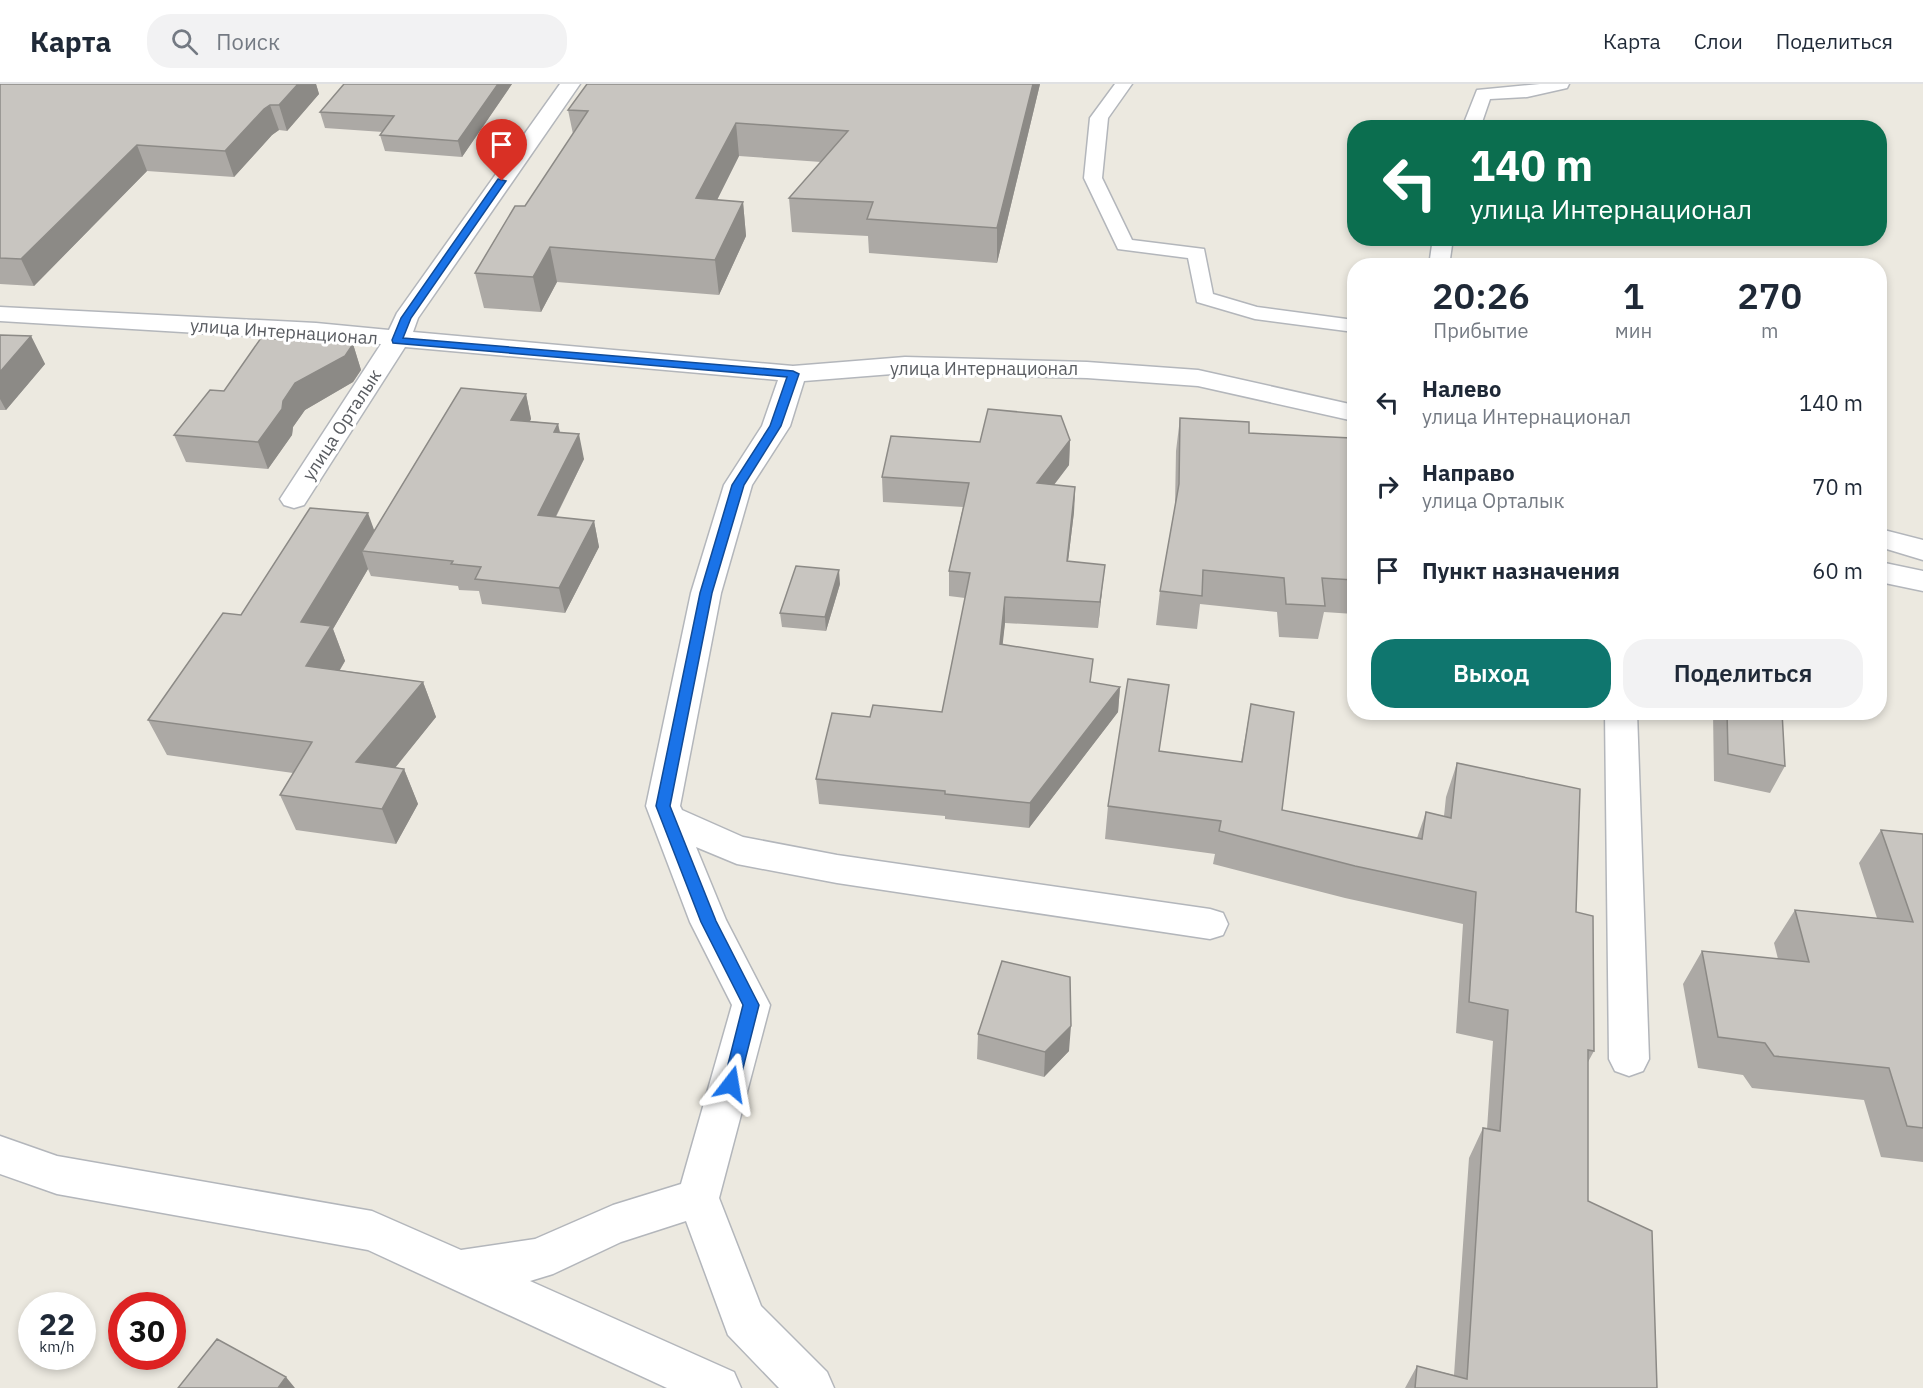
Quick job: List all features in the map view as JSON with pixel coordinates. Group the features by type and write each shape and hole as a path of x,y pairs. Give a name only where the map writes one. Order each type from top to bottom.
{"street":[{"name":"улица Орталык","path":"294,499 397,340 406,318 570,84"},
{"name":"улица Интернационал","path":"0,314 316,332 793,374 905,365 1087,370 1197,378 1347,411"},
{"path":"793,374 776,426 738,485 706,593 663,806 708,922 751,1005 698,1198 744,1320 812,1388"},
{"path":"1887,540 1923,550"},
{"path":"1887,573 1923,581"},
{"path":"1621,720 1629,1059"},
{"path":"667,818 737,850 837,869 1210,924"},
{"path":"0,1155 57,1175 372,1231 718,1388"},
{"path":"460,1270 538,1259 613,1226 698,1198"}],"lane":[{"path":"1124,84 1099,118 1093,178 1125,245 1197,253 1204,298 1255,313 1347,325"},
{"path":"1474,120 1483,94 1527,92 1561,84"}],"building":[{"path":"0,84 298,84 279,105 270,105 264,109 225,151 137,145 21,259 0,258"},
{"path":"344,84 498,84 458,141 380,135 394,116 320,112"},
{"path":"587,84 1033,84 997,228 867,219 873,202 789,198 848,131 736,123 696,198 743,202 715,260 550,247 533,277 475,273 515,206 525,206 588,111 568,110"},
{"path":"0,335 31,336 0,372"},
{"path":"261,338 353,344 345,356 295,383 283,401 282,409 258,442 174,435 210,390 224,391"},
{"path":"461,388 526,394 511,420 558,424 554,432 579,434 538,515 594,521 559,588 475,579 481,567 451,564 453,561 362,551"},
{"path":"988,409 1061,416 1070,440 1037,483 1075,487 1067,561 1105,565 1100,602 1005,597 1000,644 1093,659 1090,682 1120,687 1030,803 945,794 945,791 816,779 832,713 870,717 873,705 942,712 970,573 949,571 969,483 882,477 891,436 980,442"},
{"path":"1180,418 1249,422 1249,433 1347,438 1347,580 1322,578 1325,606 1286,604 1284,578 1203,570 1202,596 1160,591 1179,484"},
{"path":"310,508 368,513 301,622 331,626 306,666 423,682 356,762 404,769 382,809 280,795 312,742 148,720 223,613 241,615"},
{"path":"796,566 839,570 825,617 780,613"},
{"path":"1128,679 1169,685 1159,751 1242,762 1251,704 1294,712 1282,810 1422,839 1426,812 1451,818 1457,763 1580,789 1576,912 1593,916 1594,1051 1588,1050 1588,1201 1652,1231 1657,1388 1415,1388 1417,1366 1467,1379 1483,1128 1500,1131 1508,1010 1469,1002 1476,892 1355,866 1219,831 1221,821 1108,806"},
{"path":"1727,720 1782,720 1785,766 1728,754"},
{"path":"1881,830 1923,834 1923,1128 1907,1126 1889,1068 1774,1056 1765,1043 1718,1037 1702,951 1809,962 1795,910 1913,922"},
{"path":"1002,961 1070,977 1071,1026 1045,1052 978,1034"},
{"path":"217,1339 286,1377 278,1388 178,1388"}],"route":[{"path":"502,181 406,318 397,340 793,374 776,426 738,485 706,593 682,722 663,806 708,922 751,1005 731,1084"}]}
